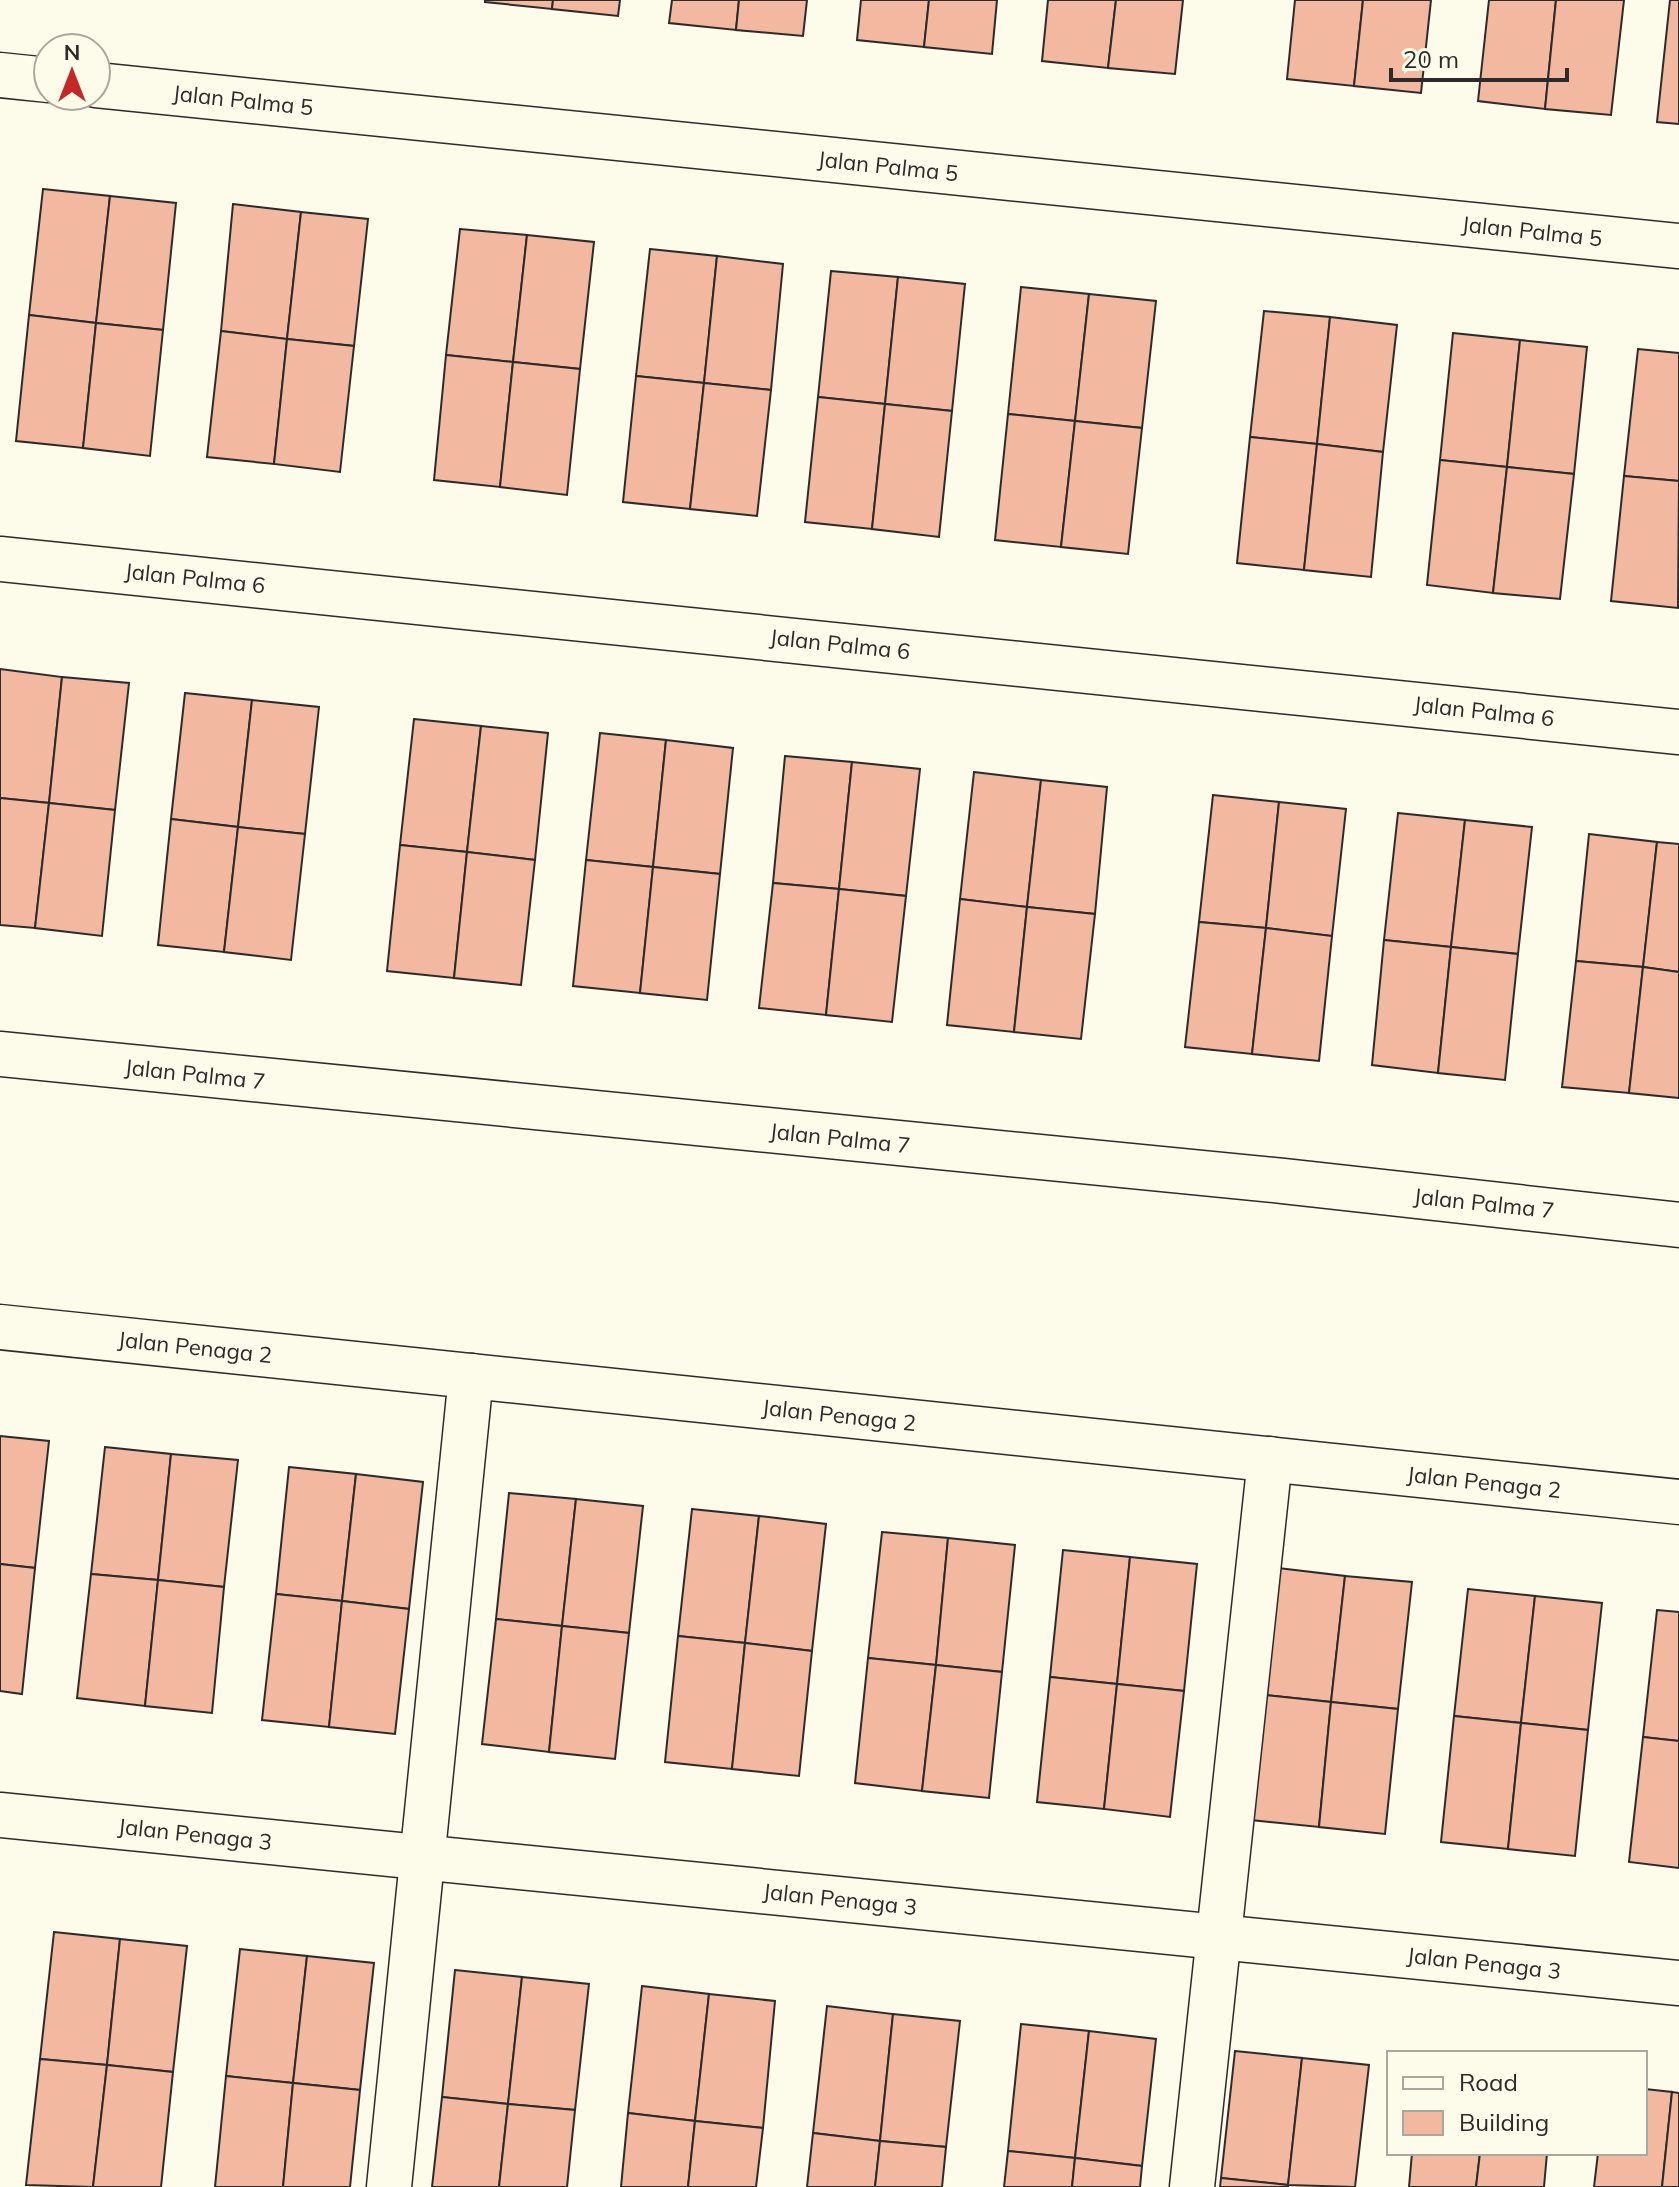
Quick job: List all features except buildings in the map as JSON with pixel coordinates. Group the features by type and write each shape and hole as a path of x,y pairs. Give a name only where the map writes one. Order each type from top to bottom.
{"street":[{"path":"0,75 32,78"},
{"name":"Jalan Palma 5","path":"112,87 1679,246"},
{"name":"Jalan Palma 6","path":"0,559 1679,732"},
{"name":"Jalan Palma 7","path":"0,1054 1283,1181 1679,1225"},
{"name":"Jalan Penaga 2","path":"0,1327 1679,1502"},
{"path":"389,2187 471,1376"},
{"path":"1192,2187 1270,1459"},
{"name":"Jalan Penaga 3","path":"0,1815 1679,1983"}]}
